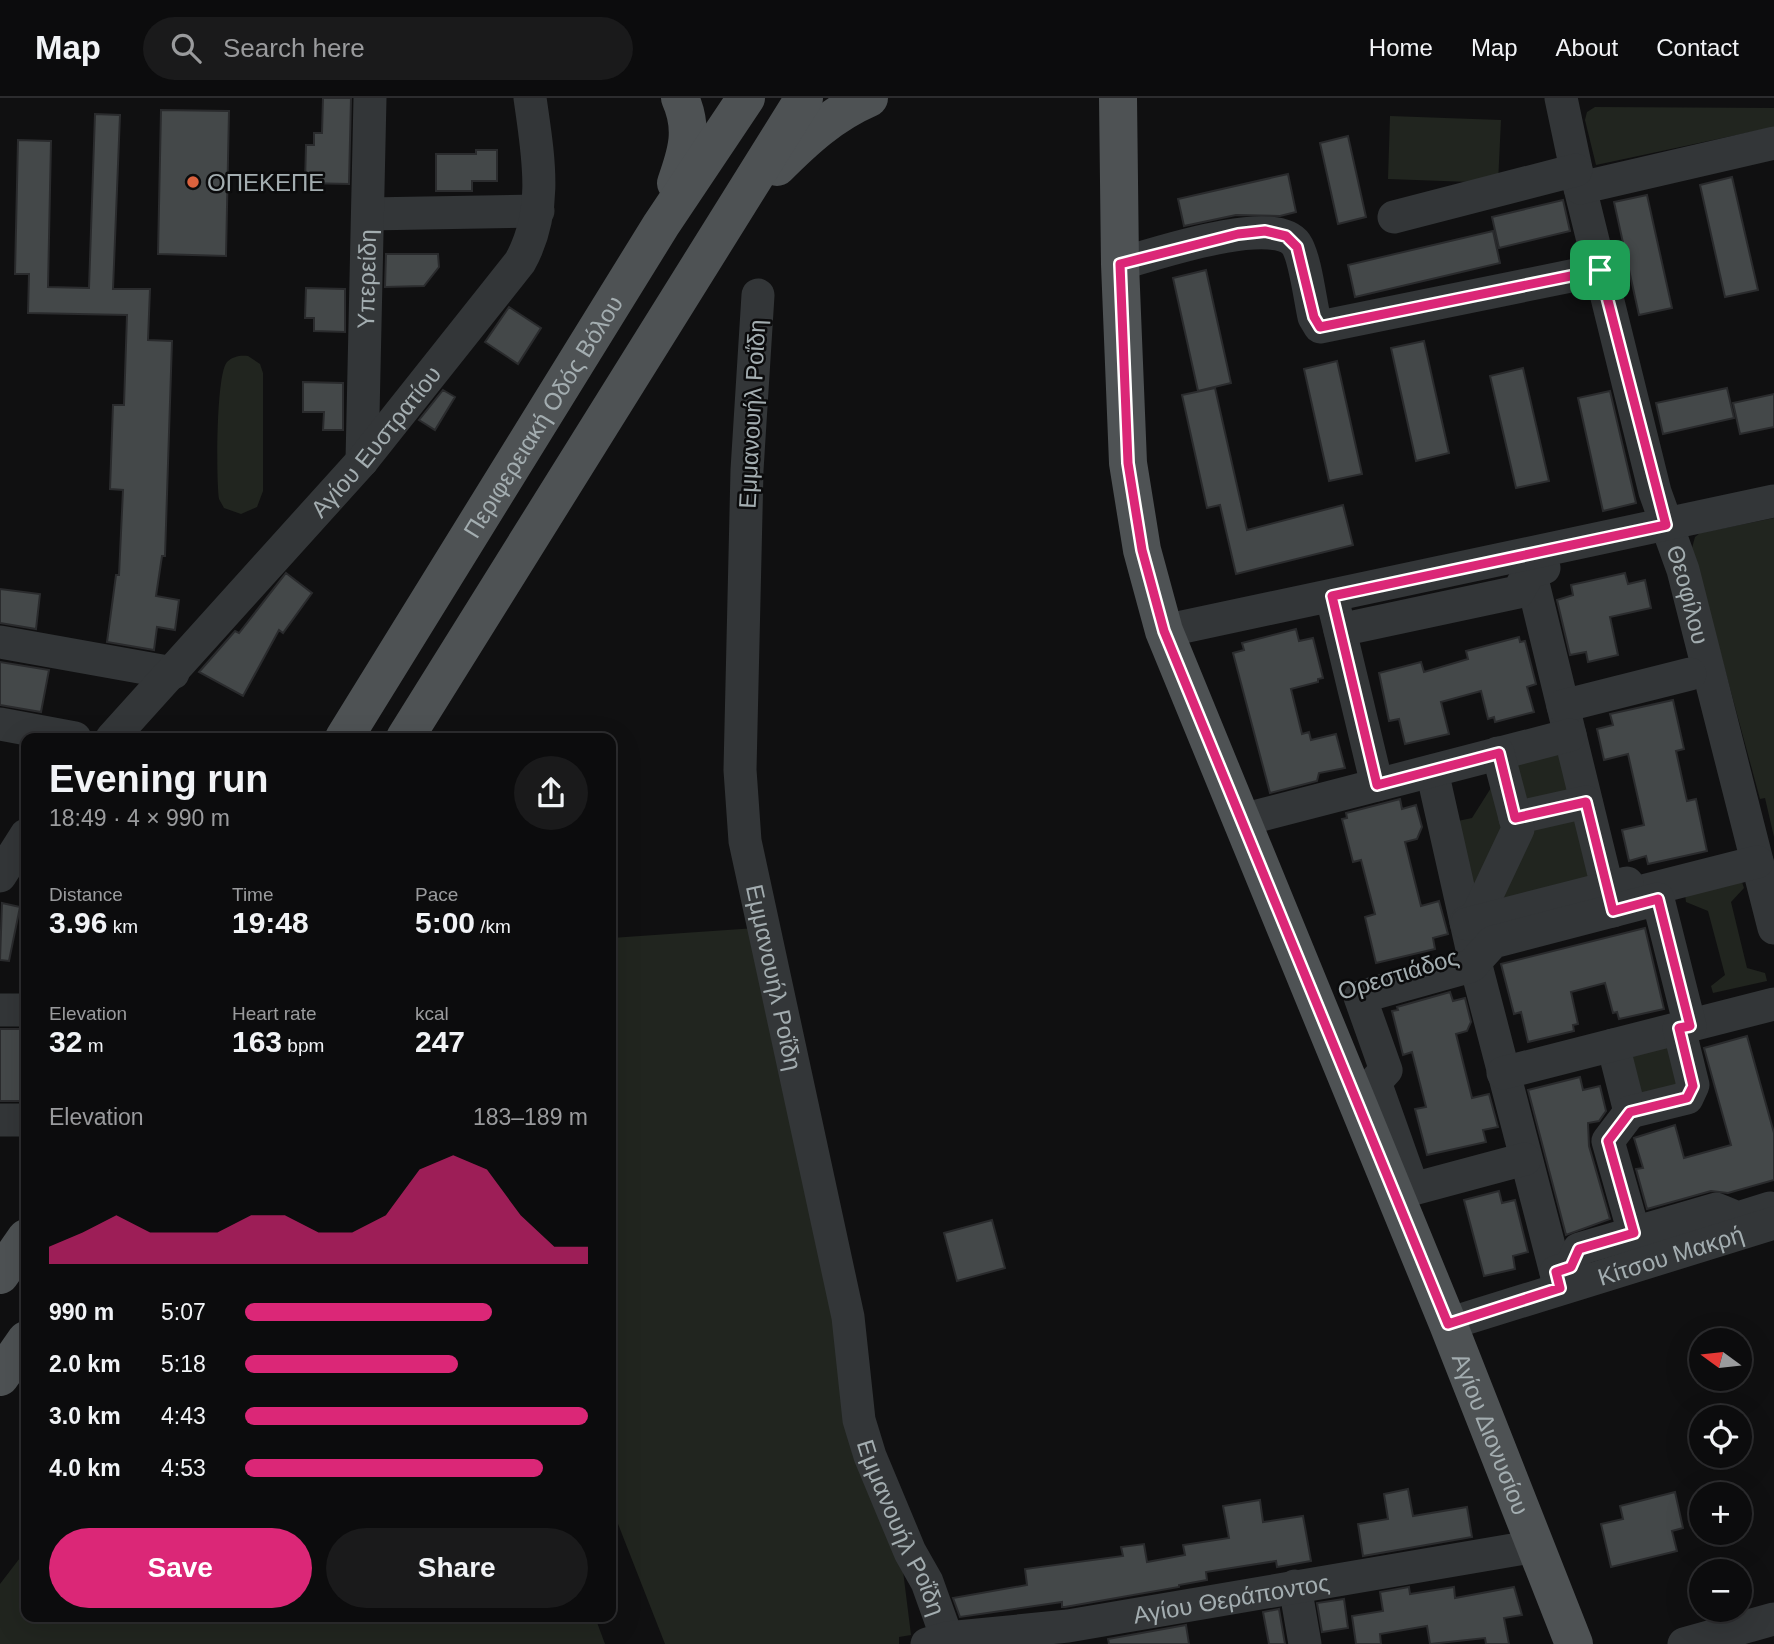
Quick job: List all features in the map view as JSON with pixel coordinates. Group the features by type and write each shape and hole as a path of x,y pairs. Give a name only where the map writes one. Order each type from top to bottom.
{"main road":[{"path":"661,225 689,145 688,120 680,98"},
{"name":"Περιφερειακή Οδός Βόλου","path":"347,733 661,225 746,98"},
{"name":"Περιφερειακή Οδός Βόλου","path":"408,733 720,228 804,98"},
{"path":"720,228 810,134 848,107 869,98"},
{"name":"Αγίου Διονυσίου","path":"1118,98 1120,264 1128,463 1142,550 1164,631 1448,1324 1574,1644"},
{"path":"0,1275 21,1245"},
{"path":"0,1377 21,1347"}],"street":[{"name":"Υπερείδη","path":"362,461 370,98"},
{"name":"Αγίου Ευστρατίου","path":"117,733 362,461 509,279 528,247 538,211 539,165 530,98"},
{"name":"Θεοφίλου","path":"1561,98 1662,534 1683,570 1746,858 1774,928"},
{"path":"1394,216 1774,143"},
{"path":"368,215 538,211"},
{"path":"1120,264 1248,233 1265,231 1286,236 1297,247 1314,317 1320,327 1600,270"},
{"name":"Εμμανουήλ Ροΐδη","path":"758,295 747,470 740,770 745,841 848,1317 856,1372 859,1420 870,1457 911,1552 927,1582 937,1641"},
{"path":"1340,630 1518,592 1530,571 1774,501"},
{"path":"1164,631 1332,596 1662,534"},
{"path":"1530,571 1610,899"},
{"path":"1332,596 1377,785"},
{"path":"0,642 173,673"},
{"path":"1242,820 1499,753 1566,721 1690,674"},
{"path":"0,724 48,733"},
{"path":"1499,753 1518,829 1476,918 1470,939 1471,967 1360,997 1385,1070 1376,1082 1413,1189 1525,1159"},
{"path":"1432,771 1503,1073 1558,1280 1571,1267 1579,1249 1716,1209 1738,1218 1774,1207"},
{"path":"1515,818 1586,802"},
{"path":"0,876 21,843"},
{"path":"1610,899 1746,858"},
{"name":"Ορεστιάδος","path":"1314,998 1465,957 1470,939 1490,929 1670,884 1746,858"},
{"path":"1670,884 1702,1012 1774,994"},
{"path":"1610,899 1658,899 1693,1086 1687,1098 1630,1112 1608,1141 1634,1233"},
{"path":"1503,1073 1774,1004"},
{"path":"0,1010 21,1010"},
{"path":"1613,1045 1630,1112"},
{"path":"0,1120 21,1120"},
{"name":"Κίτσου Μακρή","path":"1448,1324 1558,1280 1774,1223"},
{"name":"Αγίου Θεράποντος","path":"937,1641 1068,1635 1295,1586 1536,1546"},
{"path":"1295,1586 1305,1644"},
{"path":"1684,1644 1774,1619"}],"shaded area":[{"path":"1595,107 1774,108 1774,127 1596,165 1585,120 1587,112"},
{"path":"1390,116 1501,120 1498,183 1388,179"},
{"path":"248,356 260,364 263,373 263,491 257,507 241,514 224,508 219,499 218,428 223,371 232,358"},
{"path":"1774,518 1774,837 1765,798 1760,799 1692,548 1695,537 1700,533"},
{"path":"1561,744 1573,795 1520,808 1508,758"},
{"path":"1496,780 1507,827 1472,907 1453,822 1472,818"},
{"path":"1578,814 1596,886 1487,914 1528,825"},
{"path":"1742,882 1744,888 1731,902 1747,968 1765,973 1767,981 1713,993 1711,986 1725,975 1708,911 1686,902 1685,894"},
{"path":"756,928 903,1571 911,1635 899,1637 899,1644 665,1644 616,1519 616,938"},
{"path":"1674,1035 1688,1092 1633,1106 1618,1049"},
{"path":"21,1557 21,1622 597,1622 605,1644 0,1644 0,1584"}],"building":[{"path":"323,98 351,98 349,184 305,183 306,145 314,145 314,133 322,133"},
{"name":"ΟΠΕΚΕΠΕ","path":"161,110 229,111 226,256 158,254"},
{"path":"95,114 120,115 113,289 150,289 148,340 172,341 165,556 162,556 156,596 179,600 175,630 157,627 154,650 107,642 116,575 119,575 123,490 110,489 113,405 124,405 127,315 28,313 29,274 15,274 18,140 51,141 48,287 89,288"},
{"path":"1348,136 1366,217 1338,224 1320,143"},
{"path":"476,150 497,150 497,181 472,181 472,191 436,191 436,154 476,154"},
{"path":"1288,174 1296,212 1280,216 1236,215 1184,226 1178,199"},
{"path":"1732,177 1758,290 1725,297 1700,185"},
{"path":"1647,195 1672,308 1639,315 1614,202"},
{"path":"1563,200 1570,231 1499,248 1492,217"},
{"path":"1493,231 1500,263 1355,297 1348,265"},
{"path":"386,254 438,254 439,267 424,286 385,287"},
{"path":"1206,270 1231,383 1198,391 1173,278"},
{"path":"306,288 345,289 345,332 314,331 314,318 305,318"},
{"path":"509,307 541,328 518,364 485,342"},
{"path":"1424,341 1449,453 1416,461 1391,348"},
{"path":"1337,361 1362,474 1329,481 1304,369"},
{"path":"1523,368 1549,481 1516,488 1490,376"},
{"path":"303,382 343,383 343,430 323,430 324,412 303,412"},
{"path":"1215,388 1247,530 1343,505 1353,545 1236,574 1220,505 1207,508 1182,395"},
{"path":"1727,388 1734,418 1663,434 1656,403"},
{"path":"443,390 455,397 435,430 419,420"},
{"path":"1610,391 1636,503 1603,511 1578,398"},
{"path":"1774,394 1774,427 1740,434 1733,403"},
{"path":"286,573 312,593 283,633 279,630 243,696 199,672 235,631 239,633"},
{"path":"1625,573 1628,584 1645,580 1651,608 1610,617 1618,655 1588,662 1586,652 1570,655 1557,600 1573,595 1571,585"},
{"path":"0,589 40,594 36,629 0,623"},
{"path":"1296,629 1299,641 1313,638 1323,678 1318,679 1318,682 1291,689 1302,734 1309,732 1311,740 1336,734 1345,768 1319,773 1317,781 1270,793 1233,653 1244,650 1242,643"},
{"path":"1519,637 1520,642 1525,641 1536,684 1527,687 1534,712 1495,722 1494,717 1488,719 1481,691 1441,702 1449,734 1405,744 1399,719 1389,721 1379,673 1421,662 1424,672 1468,659 1466,651"},
{"path":"0,662 49,670 41,712 0,705"},
{"path":"1673,700 1684,749 1676,751 1687,801 1696,799 1707,851 1648,864 1646,856 1629,861 1622,830 1644,825 1628,754 1604,760 1597,729 1613,725 1610,714"},
{"path":"1400,799 1402,809 1416,805 1422,827 1417,839 1405,842 1421,906 1439,901 1448,934 1433,938 1435,949 1376,963 1365,917 1375,914 1361,860 1353,862 1342,819 1347,818 1346,813"},
{"path":"2,903 20,907 9,961 0,960"},
{"path":"1645,928 1664,1009 1619,1019 1617,1012 1613,1013 1605,983 1571,992 1578,1024 1573,1025 1574,1031 1528,1042 1521,1012 1514,1014 1501,964"},
{"path":"1450,992 1453,1001 1465,998 1471,1022 1467,1031 1456,1034 1472,1098 1489,1094 1498,1127 1483,1130 1486,1142 1427,1155 1415,1109 1426,1107 1412,1052 1403,1055 1392,1011 1398,1010 1397,1007"},
{"path":"0,1029 21,1029 21,1101 0,1101"},
{"path":"1747,1036 1774,1133 1774,1180 1728,1193 1711,1191 1647,1209 1636,1169 1643,1168 1634,1138 1675,1125 1684,1158 1731,1145 1704,1048"},
{"path":"1580,1077 1583,1090 1600,1086 1606,1111 1599,1121 1588,1123 1589,1146 1610,1219 1566,1235 1528,1090"},
{"path":"1499,1191 1502,1203 1515,1200 1528,1252 1513,1256 1515,1269 1484,1276 1464,1200"},
{"path":"992,1220 1005,1268 957,1281 944,1233"},
{"path":"1408,1489 1413,1516 1467,1507 1472,1537 1363,1556 1358,1524 1388,1519 1384,1494"},
{"path":"1675,1492 1683,1528 1672,1531 1677,1551 1611,1567 1601,1524 1623,1519 1620,1506"},
{"path":"1260,1500 1263,1522 1303,1516 1311,1561 1277,1567 1276,1561 1206,1572 1207,1580 1179,1587 1065,1607 1062,1607 1062,1602 960,1617 953,1598 1027,1585 1025,1569 1123,1556 1121,1547 1144,1544 1147,1562 1185,1555 1183,1545 1229,1538 1223,1506"},
{"path":"1409,1587 1410,1594 1454,1587 1455,1598 1514,1587 1522,1615 1504,1618 1509,1644 1486,1644 1485,1638 1430,1644 1427,1626 1380,1634 1381,1644 1356,1644 1352,1616 1383,1611 1380,1592"},
{"path":"1344,1599 1348,1628 1322,1632 1317,1603"},
{"path":"1279,1609 1285,1644 1269,1644 1263,1612"},
{"path":"1186,1625 1189,1644 1109,1644 1108,1639"}],"place":[{"name":"ΟΠΕΚΕΠΕ","path":"193,182"}],"route":[{"path":"1265,231 1286,236 1297,247 1316,324 1320,327 1600,270 1655,492 1666,525 1332,596 1377,785 1499,753 1515,818 1586,802 1613,911 1658,899 1690,1026 1679,1028 1693,1086 1691,1094 1687,1098 1630,1112 1608,1141 1634,1233 1579,1249 1571,1267 1556,1272 1560,1288 1448,1324 1164,631 1142,550 1128,463 1120,264 1238,234 1265,231"}]}
